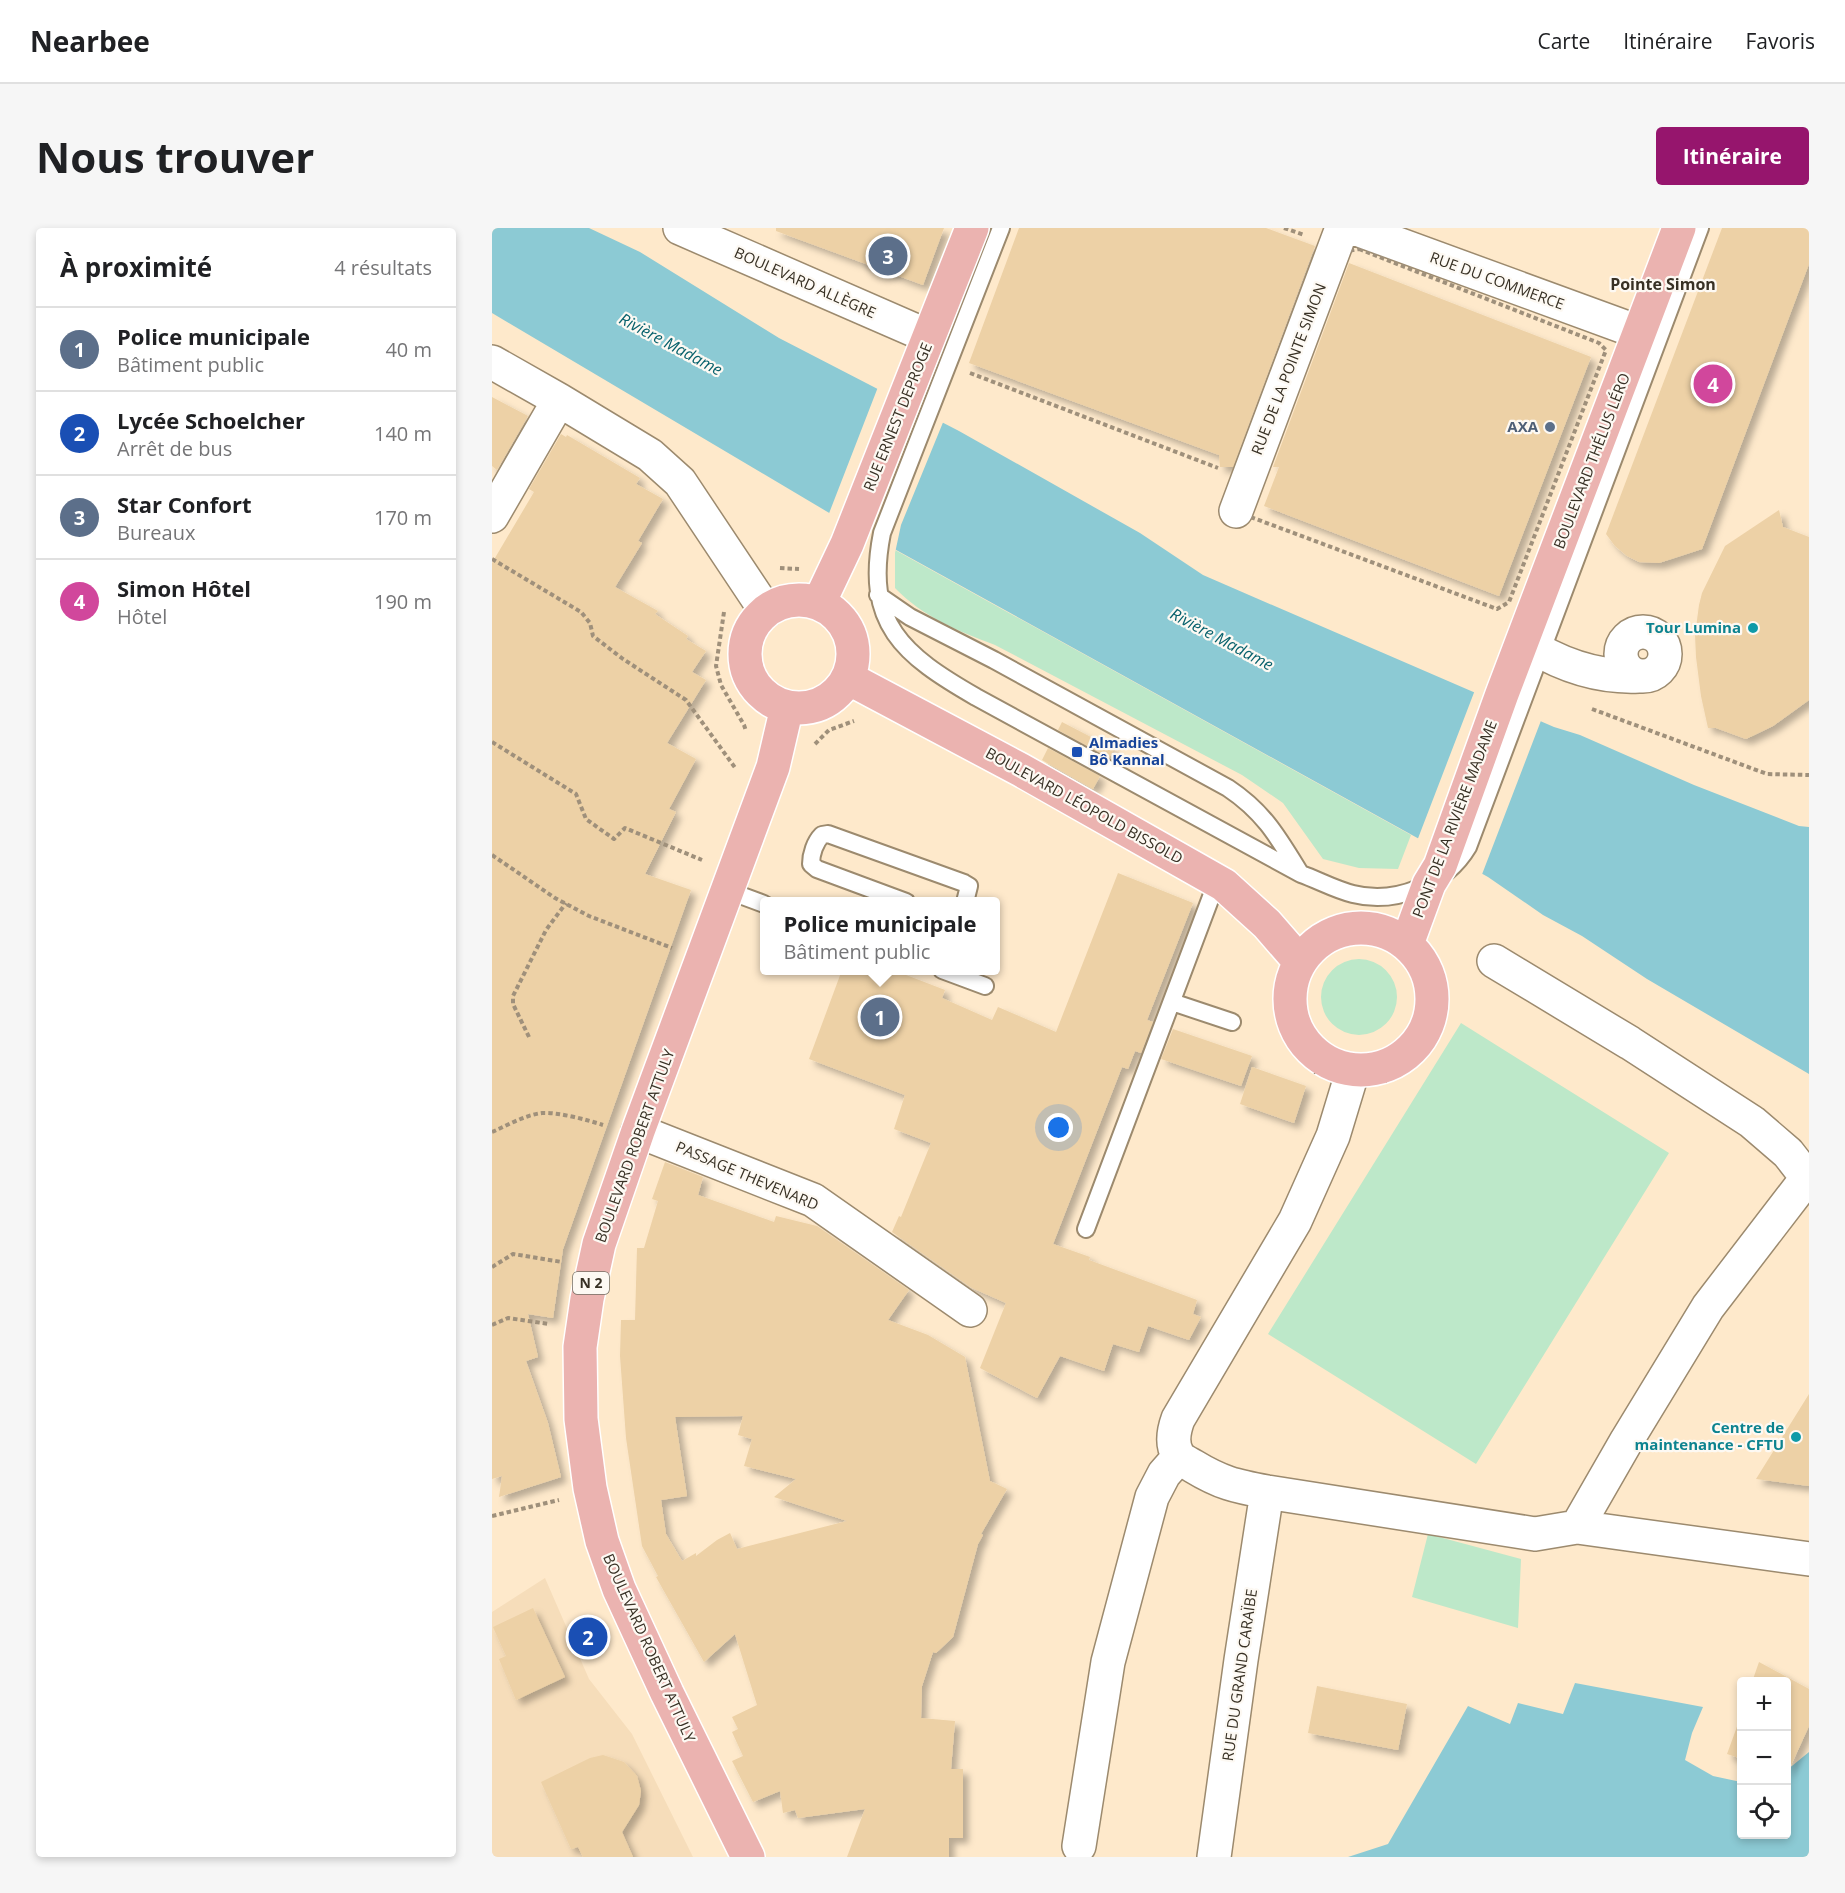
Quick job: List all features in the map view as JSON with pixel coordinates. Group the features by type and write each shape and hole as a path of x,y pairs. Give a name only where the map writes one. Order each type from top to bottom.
{"main road":[{"name":"RUE ERNEST DEPROGE","path":"819,603 923,389 930,337 972,228"},
{"name":"BOULEVARD THÉLUS LÉRO","path":"1512,698 1539,651 1641,333 1679,228"},
{"path":"791,600 819,603 835,612 846,626 852,643 853,661 848,678 829,700 815,706 787,707 771,700 758,689 748,675 745,658 747,640 754,624 765,611 777,604 791,600"},
{"name":"BOULEVARD LÉOPOLD BISSOLD","path":"848,678 1021,770 1217,881 1267,924 1289,971"},
{"name":"PONT DE LA RIVIÈRE MADAME","path":"1421,951 1439,873 1512,698"},
{"name":"BOULEVARD ROBERT ATTULY","path":"748,1857 667,1693 620,1589 602,1541 590,1488 581,1419 580,1347 587,1299 624,1129 729,891 773,767 787,707"},
{"path":"1363,928 1387,932 1421,951 1422,962 1431,982 1432,1005 1427,1027 1415,1047 1397,1061 1375,1070 1367,1077 1331,1064 1312,1051 1298,1033 1291,1010 1292,985 1289,971 1317,943 1339,932 1363,928"}],"street":[{"name":"BOULEVARD ALLÈGRE","path":"680,228 930,337"},
{"name":"RUE DE LA POINTE SIMON","path":"1236,511 1342,228"},
{"name":"RUE DU COMMERCE","path":"1354,228 1641,333"},
{"path":"492,363 650,455 680,482 765,611"},
{"path":"492,516 559,400"},
{"path":"1642,631 1655,635 1664,647 1664,662 1660,669 1647,676 1617,677 1594,673 1539,651 1624,642 1635,633 1642,631"},
{"path":"1494,961 1630,1043 1752,1122 1788,1153 1808,1179 1708,1307 1577,1527"},
{"path":"1367,1077 1334,1136 1295,1221 1178,1419 1174,1432 1174,1447 1179,1457 1212,1478 1227,1484 1267,1492 1535,1534 1577,1527 1809,1559"},
{"name":"PASSAGE THEVENARD","path":"624,1129 813,1200 970,1310"},
{"path":"1079,1846 1108,1662 1152,1497 1164,1474 1179,1457"},
{"name":"RUE DU GRAND CARAÏBE","path":"1214,1857 1267,1492"}],"lane":[{"path":"1001,228 923,389 882,533 877,556 878,595 889,623 903,646 936,674 1301,874 1353,894 1372,896 1403,893 1439,873"},
{"path":"1539,651 1700,228"},
{"path":"878,595 910,617 1188,765 1249,802 1278,837 1301,874"},
{"path":"893,897 816,869 811,857 822,835 828,834 964,883 969,886 967,897"},
{"path":"1086,1228 1217,881"},
{"path":"858,897 862,885"},
{"path":"729,891 760,902"},
{"path":"955,975 985,986"},
{"path":"1172,1002 1232,1022"}],"path":[{"path":"1284,228 1311,238"},
{"path":"1359,249 1599,343 1606,350 1509,602 1497,609 1248,516 1348,251 1359,249"},
{"path":"969,373 1220,469"},
{"path":"492,559 581,612 590,623 593,636 623,659 686,700 741,776"},
{"path":"777,567 783,570 797,570 803,567"},
{"path":"724,605 716,666 721,686 744,725 746,735"},
{"path":"1584,706 1767,774 1809,775"},
{"path":"809,750 829,730 857,721"},
{"path":"492,742 576,794 586,819 614,839 625,828 709,863"},
{"path":"492,855 589,916 676,950"},
{"path":"529,1037 513,1004 513,996 546,930 566,903"},
{"path":"1367,1077 1428,1048 1441,1027 1442,984 1421,951"},
{"path":"1289,971 1276,1002 1279,1022 1290,1044 1320,1077"},
{"path":"492,1132 519,1119 543,1113 624,1129"},
{"path":"492,1267 513,1254 567,1263"},
{"path":"492,1325 508,1318 559,1326"},
{"path":"492,1516 568,1497"}],"shaded area":[{"path":"545,1578 589,1679 632,1734 693,1857 492,1857 492,1612"}],"green space":[{"path":"895,550 1411,835 1398,869 1359,868 1323,859 1283,803 1242,775 995,645 929,615 895,588"},
{"path":"1359,959 1374,962 1386,970 1394,982 1397,997 1394,1012 1386,1024 1374,1032 1359,1035 1344,1032 1332,1024 1324,1012 1321,997 1324,982 1332,970 1344,962"},
{"path":"1461,1023 1669,1153 1476,1464 1268,1334"},
{"path":"1428,1534 1521,1559 1518,1628 1412,1597"}],"water":[{"name":"Rivière Madame","path":"492,228 589,228 640,252 779,338 959,431 1140,533 1203,575 1554,727 1580,735 1694,785 1799,826 1809,827 1809,1074 1647,979 1582,936 1543,915 1488,877 831,514 492,313"},
{"path":"1575,1683 1703,1707 1692,1733 1685,1760 1713,1776 1737,1781 1737,1839 1791,1839 1791,1767 1809,1752 1809,1857 1348,1857 1388,1844 1468,1706 1510,1724 1518,1703 1563,1714"}],"pier":[{"path":"878,387 944,420 901,525 895,553 828,516"},
{"path":"1475,690 1542,718 1481,877 1417,841"}],"building":[{"path":"776,228 944,228 923,285 776,231"},
{"path":"1019,228 1266,228 1315,246 1233,467 1220,467 1219,455 969,363"},
{"path":"1722,228 1809,228 1809,264 1702,549 1659,563 1639,562 1615,546 1606,534"},
{"path":"1349,263 1591,357 1499,596 1264,506 1279,467 1273,467"},
{"path":"492,397 528,416 497,470 492,466"},
{"path":"561,434 566,437 567,435 640,478 636,484 663,499 638,541 642,543 615,587 658,611 655,614 688,636 686,639 706,651 692,672 706,680 667,743 696,759 669,809 676,812 645,874 691,890 563,1249 553,1318 528,1314 538,1357 526,1361 548,1423 561,1477 499,1497 502,1476 492,1479 492,563 534,492 529,489"},
{"name":"Tour Lumina","path":"1779,510 1783,527 1809,537 1809,700 1773,726 1746,739 1716,728 1708,728 1696,657 1695,635 1699,605 1702,593 1725,546"},
{"path":"1062,722 1114,749 1109,758 1058,730"},
{"path":"1048,748 1100,776 1093,789 1042,760"},
{"path":"1118,873 1193,903 1147,1020 1153,1022 1141,1053 1135,1051 1128,1069 1122,1067 1053,1244 1090,1257 1089,1260 1197,1300 1193,1314 1201,1317 1189,1340 1148,1326 1139,1352 1113,1344 1104,1371 1060,1356 1037,1398 980,1368 1006,1303 972,1288 892,1232 899,1216 901,1217 931,1143 894,1129 905,1095 809,1059 840,975 906,975 945,990 942,998 992,1020 998,1007 1056,1032"},
{"path":"1173,1029 1252,1056 1241,1086 1161,1059"},
{"path":"1252,1067 1306,1086 1294,1123 1240,1104"},
{"path":"665,1162 703,1177 698,1195 774,1222 776,1216 817,1226 909,1290 888,1320 928,1335 965,1357 990,1481 1007,1489 981,1534 983,1535 978,1544 953,1637 936,1653 933,1652 922,1686 921,1718 955,1721 951,1769 963,1769 963,1838 949,1838 949,1857 847,1857 865,1809 798,1818 795,1810 783,1813 780,1791 753,1802 732,1761 743,1756 732,1732 738,1729 732,1717 757,1705 735,1634 704,1662 656,1577 658,1576 642,1546 626,1438 620,1356 621,1320 635,1320 637,1248 644,1248 658,1201 652,1199","holes":["743,1416 738,1435 752,1439 744,1466 796,1479 774,1497 847,1521 737,1549 730,1533 696,1556 696,1553 682,1561 666,1534 661,1500 687,1496 675,1417"]},
{"name":"Centre de maintenance - CFTU","path":"1809,1394 1809,1486 1756,1479"},
{"path":"533,1608 565,1677 516,1700 499,1659 506,1656 493,1627"},
{"path":"1759,1662 1787,1677 1754,1677"},
{"path":"1791,1679 1809,1689 1809,1726 1791,1765"},
{"path":"1317,1686 1407,1704 1398,1750 1308,1733"},
{"path":"1737,1727 1737,1757 1727,1754"},
{"path":"603,1755 624,1762 637,1776 641,1791 639,1805 622,1832 633,1857 583,1857 578,1847 571,1849 541,1782 590,1758"}],"place":[{"name":"Star Confort","path":"888,256"},
{"name":"Simon Hôtel","path":"1713,384"},
{"name":"AXA","path":"1550,427"},
{"name":"Tour Lumina","path":"1753,628"},
{"name":"Almadies Bô Kannal","path":"1077,752"},
{"name":"Police municipale","path":"880,1017"},
{"name":"Centre de maintenance - CFTU","path":"1796,1437"},
{"name":"Lycée Schoelcher","path":"588,1637"}],"district":[{"name":"Pointe Simon","path":"1663,284"}]}
